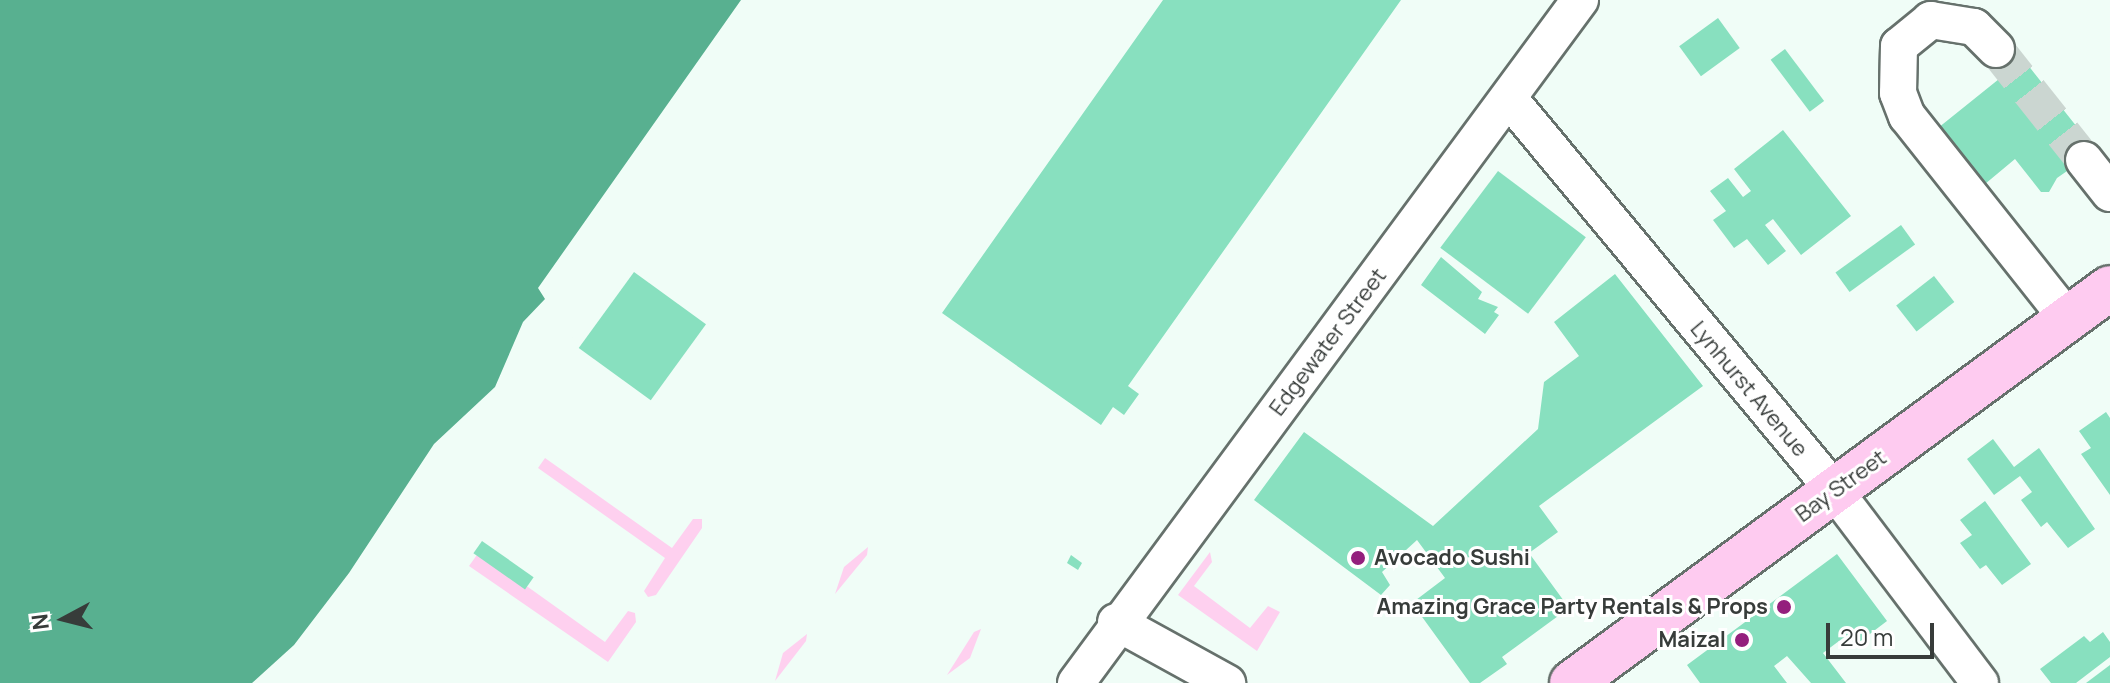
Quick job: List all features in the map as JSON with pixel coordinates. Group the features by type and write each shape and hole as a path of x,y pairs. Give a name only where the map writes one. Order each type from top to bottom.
{"main road":[{"name":"Bay Street","path":"1572,683 2110,288"}],"street":[{"name":"Edgewater Street","path":"1076,683 1116,622 1511,101 1580,0"},
{"path":"1996,49 1974,27 1931,20 1899,46 1898,93 1907,116 2068,319"},
{"name":"Lynhurst Avenue","path":"1511,101 1834,490 1980,683"},
{"path":"2084,160 2110,193"},
{"path":"1116,622 1227,683"}],"shaded area":[{"path":"0,0 780,0 552,310 573,339 325,683 0,683"},
{"path":"545,458 672,548 693,519 702,519 702,528 656,595 648,597 644,591 665,558 538,468"},
{"path":"868,547 867,555 835,594 844,567"},
{"path":"479,552 605,642 628,611 635,613 636,622 608,662 469,566"},
{"path":"1210,552 1212,562 1194,586 1250,628 1268,606 1280,612 1257,651 1178,595"},
{"path":"981,629 970,658 947,675 974,632"},
{"path":"807,634 806,641 775,681 783,653"}],"pier":[{"path":"741,0 784,0 557,310 576,343 330,683 252,683 294,645 349,573 434,444 495,387 523,322 545,299 538,288"}],"building":[{"path":"1163,0 1401,0 1128,386 1139,394 1124,415 1113,407 1101,425 942,313"},
{"path":"1718,18 1740,48 1701,76 1679,46"},
{"path":"2008,40 2096,151 2057,178 2049,192 2041,192 2015,159 1979,189 1933,132 1999,79 1983,60"},
{"path":"1785,49 1824,101 1810,112 1771,60"},
{"path":"1783,130 1851,216 1801,255 1773,219 1765,225 1786,251 1768,265 1747,239 1734,248 1713,220 1726,211 1710,191 1728,178 1743,197 1751,191 1734,169"},
{"path":"1498,171 1586,237 1528,314 1440,248"},
{"path":"1901,225 1915,244 1850,292 1835,273"},
{"path":"1441,257 1482,292 1478,299 1498,307 1494,312 1499,315 1485,334 1421,285"},
{"path":"634,272 706,324 651,400 579,348"},
{"path":"1615,274 1703,386 1539,506 1558,532 1529,553 1569,608 1502,657 1507,664 1480,683 1470,683 1412,603 1445,578 1417,540 1382,572 1390,585 1381,595 1254,500 1304,432 1433,526 1538,429 1544,382 1579,356 1554,322"},
{"path":"1934,276 1954,302 1916,332 1896,306"},
{"path":"2106,412 2110,418 2110,495 2081,454 2091,448 2079,431"},
{"path":"1993,439 2014,467 2039,448 2095,529 2068,548 2047,522 2041,527 2021,500 2032,492 2020,476 1994,495 1967,459"},
{"path":"1985,501 2031,564 2002,585 1986,565 1980,569 1960,543 1972,535 1960,520"},
{"path":"482,541 534,577 525,589 473,553"},
{"path":"1837,554 1887,621 1854,646 1847,635 1823,653 1846,683 1811,683 1787,656 1774,666 1787,683 1700,683 1687,665"},
{"path":"1071,555 1082,563 1078,570 1067,563"},
{"path":"2103,632 2110,642 2110,657 2076,683 2051,683 2040,669 2084,636 2090,642"},
{"path":"2110,665 2110,683 2086,683"}],"tunnel":[{"path":"1996,49 2084,160"}],"place":[{"name":"Avocado Sushi","path":"1358,558"},
{"name":"Amazing Grace Party Rentals & Props","path":"1784,607"},
{"name":"Maizal","path":"1742,640"}]}
